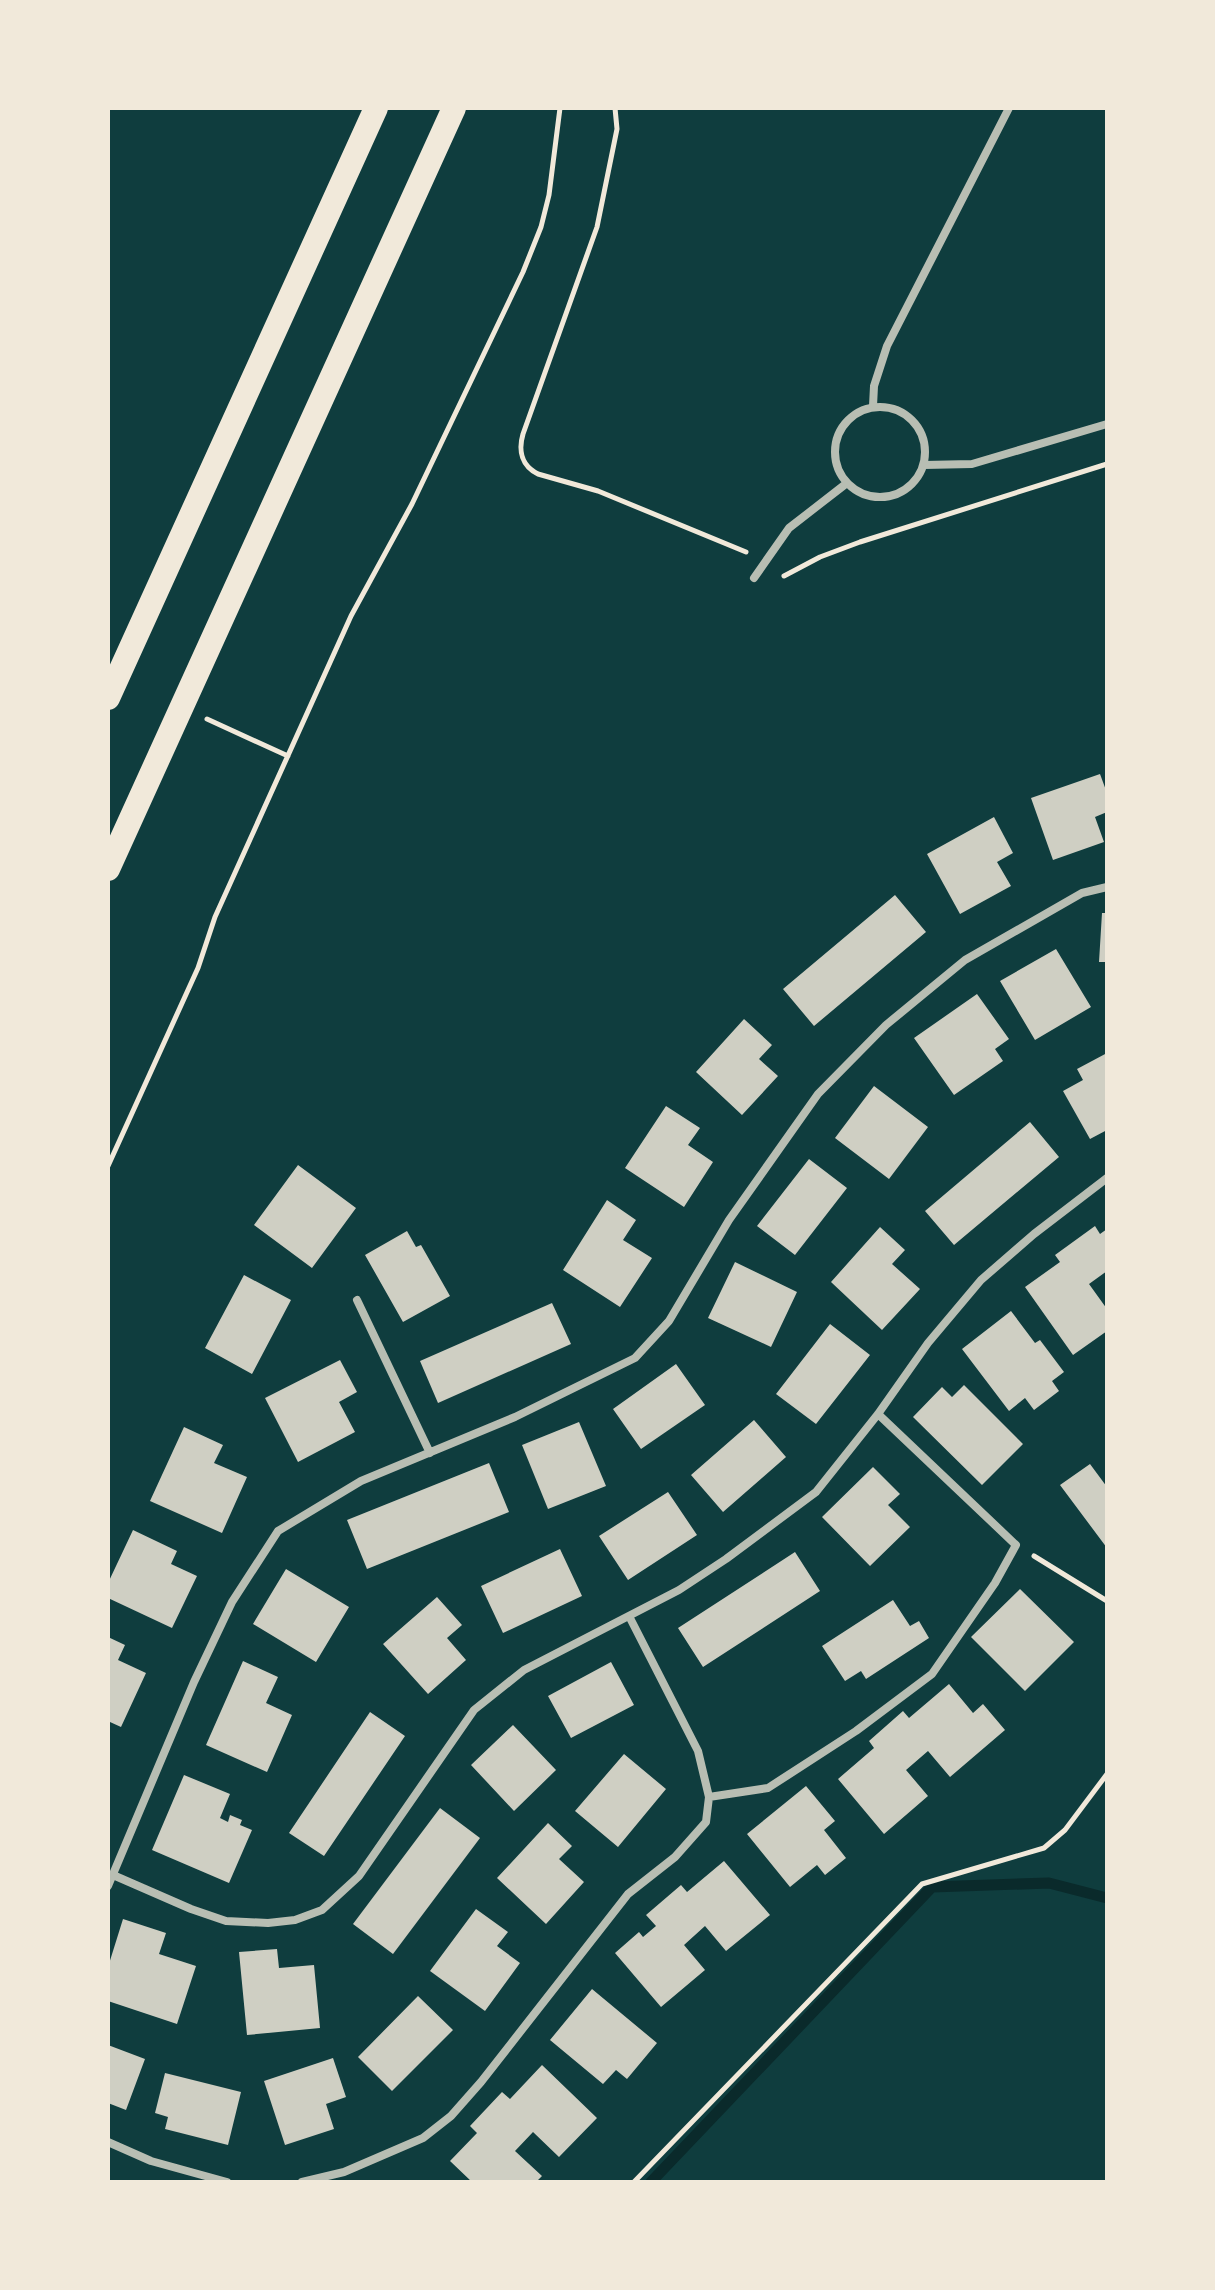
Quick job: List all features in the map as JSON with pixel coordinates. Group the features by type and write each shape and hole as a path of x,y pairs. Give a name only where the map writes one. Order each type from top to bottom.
{"highway":[{"path":"108,698 376,108"},
{"path":"108,869 454,108"}],"street":[{"path":"873,406 874,386 887,346 1009,108"},
{"path":"873,406 896,409 911,418 921,432 925,448 924,465 916,479 905,490 890,496 875,497 859,493 847,483 837,468 834,451 838,433 848,419 873,406"},
{"path":"924,465 972,464 1107,424"},
{"path":"754,578 789,528 847,483"},
{"path":"108,1886 225,1616 278,1531 361,1481 515,1417 635,1358 669,1321 729,1220 818,1094 886,1025 965,960 1082,893 1107,887"},
{"path":"113,1875 226,1921 268,1923 295,1920 322,1910 359,1876 474,1710 524,1670 691,1583 816,1492 878,1414 928,1343 981,1280 1034,1234 1107,1178"},
{"path":"357,1300 430,1453"},
{"path":"709,1797 768,1788 856,1731 932,1674 995,1583 1016,1545 878,1414"},
{"path":"302,2182 344,2172 423,2138 451,2116 628,1894 675,1857 706,1822 709,1797 698,1751 629,1616"},
{"path":"108,2142 151,2161 227,2182"}],"path":[{"path":"108,1166 198,968 215,917 351,616 412,504 523,272 541,227 549,195 560,108"},
{"path":"615,108 617,129 597,227 523,434 520,444 523,459 538,474 598,491 750,555"},
{"path":"776,574 782,578 798,567 860,542 1107,464"},
{"path":"1051,468 1055,479"},
{"path":"1016,1545 1107,1601"},
{"path":"634,2182 922,1884 1044,1848 1065,1830 1107,1774"}],"building":[{"path":"1100,774 1107,793 1107,812 1095,817 1104,842 1053,860 1031,798"},
{"path":"994,817 1013,853 997,862 1011,886 960,914 927,854"},
{"path":"895,895 926,932 814,1026 783,989"},
{"path":"1102,913 1107,913 1107,962 1099,962"},
{"path":"1056,949 1091,1007 1035,1040 1000,981"},
{"path":"977,994 1009,1039 995,1049 1003,1061 954,1095 914,1038"},
{"path":"744,1019 772,1045 759,1059 778,1076 742,1115 696,1072"},
{"path":"1107,1053 1107,1130 1090,1139 1063,1091 1083,1080 1077,1069"},
{"path":"874,1086 928,1127 889,1179 835,1138"},
{"path":"666,1106 700,1128 688,1145 713,1162 684,1207 625,1168"},
{"path":"1030,1122 1059,1157 954,1245 925,1211"},
{"path":"809,1159 847,1188 795,1255 757,1226"},
{"path":"298,1165 356,1208 312,1268 254,1225"},
{"path":"607,1200 636,1220 623,1240 652,1258 620,1307 563,1270"},
{"path":"1095,1226 1100,1234 1107,1229 1107,1271 1089,1284 1107,1309 1107,1331 1073,1355 1025,1287 1060,1262 1055,1255"},
{"path":"880,1227 905,1250 892,1264 920,1289 882,1330 831,1282"},
{"path":"407,1231 416,1247 421,1245 450,1296 403,1322 365,1255"},
{"path":"735,1262 797,1292 771,1347 708,1318"},
{"path":"244,1275 291,1300 252,1374 205,1348"},
{"path":"552,1303 571,1344 438,1403 420,1361"},
{"path":"1011,1311 1035,1343 1040,1340 1064,1372 1052,1381 1059,1391 1034,1410 1025,1398 1009,1411 962,1349"},
{"path":"830,1324 870,1355 816,1424 776,1394"},
{"path":"340,1360 357,1392 339,1402 355,1432 298,1462 265,1398"},
{"path":"676,1364 705,1405 641,1449 613,1409"},
{"path":"964,1385 1023,1444 982,1485 913,1417 942,1387 952,1397"},
{"path":"754,1420 786,1457 723,1512 691,1475"},
{"path":"579,1422 606,1486 548,1509 522,1445"},
{"path":"184,1427 223,1445 214,1463 247,1477 222,1533 150,1501"},
{"path":"489,1463 509,1512 367,1569 347,1520"},
{"path":"1090,1464 1107,1487 1107,1548 1060,1485"},
{"path":"873,1467 900,1494 888,1505 910,1527 870,1566 822,1517"},
{"path":"668,1492 697,1535 628,1580 599,1536"},
{"path":"133,1530 177,1551 171,1564 197,1576 172,1628 108,1598 108,1583"},
{"path":"560,1549 582,1596 503,1633 481,1586"},
{"path":"795,1552 820,1591 703,1667 678,1628"},
{"path":"286,1569 349,1607 316,1662 253,1624"},
{"path":"1020,1589 1074,1642 1025,1691 971,1637"},
{"path":"437,1597 462,1625 447,1638 466,1660 428,1694 383,1644"},
{"path":"893,1600 910,1626 919,1621 929,1638 866,1679 861,1671 845,1681 822,1646"},
{"path":"108,1637 125,1645 118,1660 146,1673 121,1727 110,1722 108,1728"},
{"path":"243,1661 278,1677 266,1703 292,1715 267,1772 206,1745"},
{"path":"611,1662 634,1705 571,1738 548,1696"},
{"path":"949,1684 973,1713 983,1704 1005,1730 950,1777 928,1751 906,1770 928,1796 884,1834 838,1779 874,1748 869,1741 903,1711 909,1718"},
{"path":"370,1712 405,1736 324,1856 289,1833"},
{"path":"513,1725 556,1770 514,1811 471,1765"},
{"path":"624,1754 666,1789 618,1847 575,1811"},
{"path":"184,1775 230,1794 220,1818 228,1822 230,1815 242,1820 240,1825 252,1830 229,1883 152,1850"},
{"path":"806,1786 835,1821 824,1830 846,1858 825,1875 817,1865 790,1887 747,1834"},
{"path":"440,1808 480,1838 393,1954 353,1924"},
{"path":"548,1823 572,1846 559,1859 584,1882 546,1924 497,1878"},
{"path":"724,1861 770,1915 726,1951 705,1926 684,1945 705,1970 661,2007 615,1953 639,1932 643,1937 656,1926 646,1915 681,1885 687,1892"},
{"path":"476,1909 508,1932 497,1946 520,1963 485,2011 430,1971"},
{"path":"123,1919 166,1933 159,1954 196,1966 177,2024 108,2001 108,1967"},
{"path":"277,1949 279,1968 314,1965 320,2028 247,2035 239,1952"},
{"path":"592,1989 657,2043 627,2079 616,2070 603,2084 550,2040"},
{"path":"418,1996 453,2030 392,2091 358,2057"},
{"path":"108,2045 145,2059 126,2110 108,2103"},
{"path":"333,2058 346,2097 326,2104 334,2129 285,2145 264,2081"},
{"path":"542,2065 597,2118 559,2157 533,2132 515,2151 542,2176 536,2182 472,2182 450,2161 477,2133 470,2126 502,2092 510,2099"},
{"path":"165,2073 241,2092 228,2145 165,2129 168,2117 155,2113"}],"waterway":[{"path":"651,2182 932,1887 1049,1883 1107,1898"}]}
